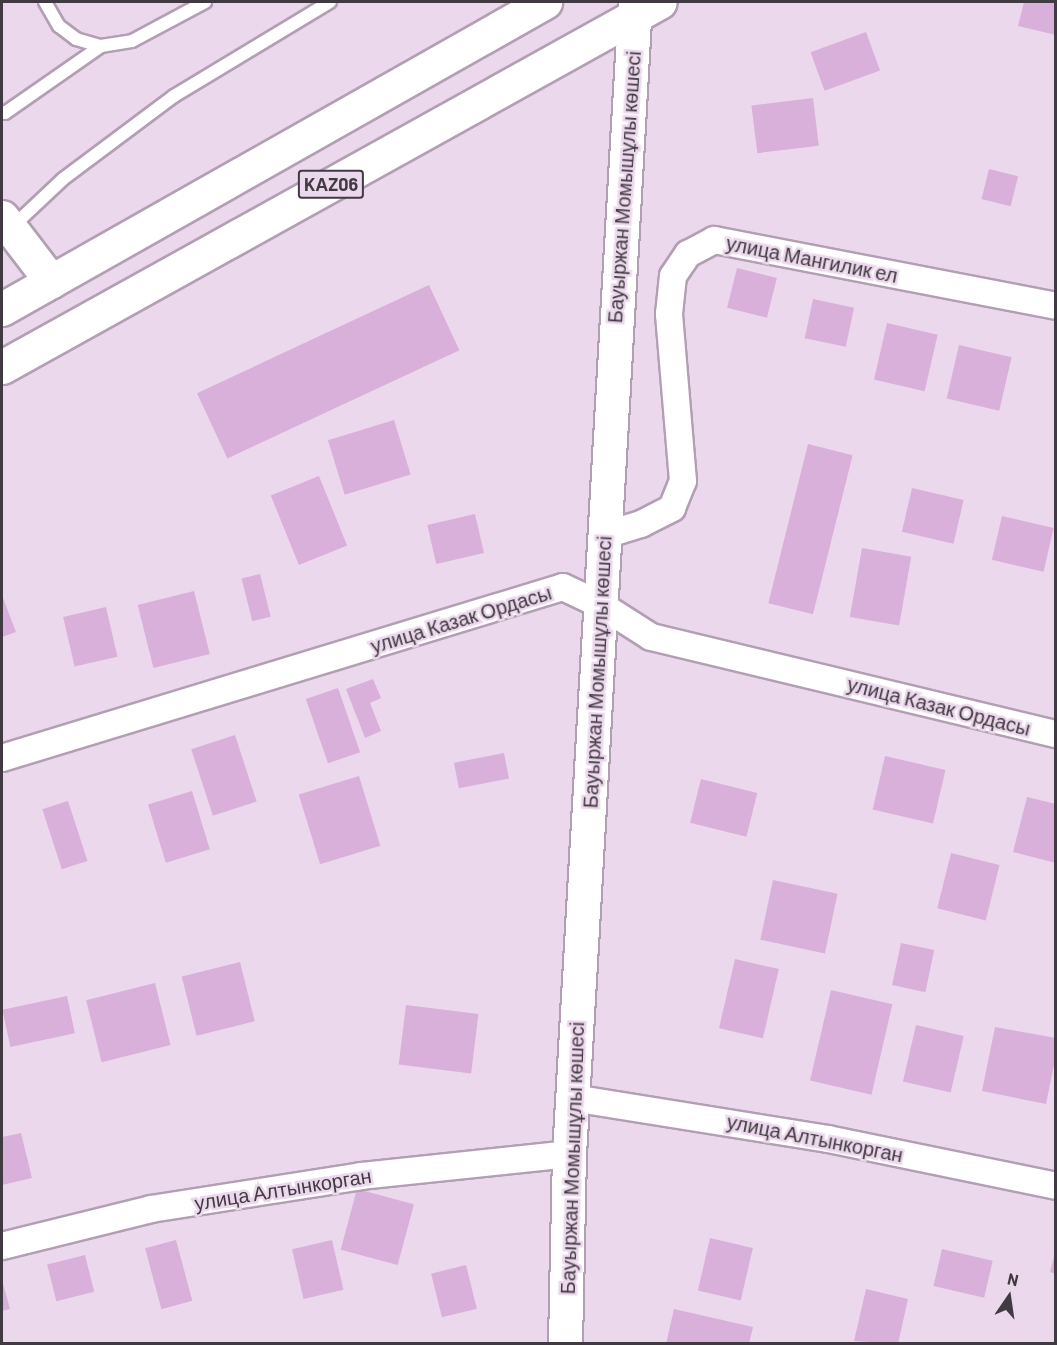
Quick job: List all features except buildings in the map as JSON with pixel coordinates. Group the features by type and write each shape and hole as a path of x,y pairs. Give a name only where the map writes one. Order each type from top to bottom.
{"main road":[{"name":"KАZ06","path":"2,309 545,2"},
{"name":"KАZ06","path":"2,367 643,6"},
{"name":"Бауыржан Момышұлы көшесі","path":"565,1344 569,1154 604,535 643,6"},
{"path":"6,223 51,281"}],"street":[{"name":"улица Мангилик ел","path":"604,535 641,524 672,508 683,482 669,314 673,276 688,254 714,240 1056,306"},
{"name":"улица Казак Ордасы","path":"2,758 563,587 601,604 651,637 1056,734"},
{"name":"улица Алтынкорган","path":"572,1098 828,1139 1056,1186"},
{"name":"улица Алтынкорган","path":"2,1246 151,1209 361,1176 569,1154"}],"lane":[{"path":"45,2 59,26 76,39 101,46 132,41 205,2"},
{"path":"6,223 174,96 330,2"},
{"path":"2,112 5,113 101,46"}]}
